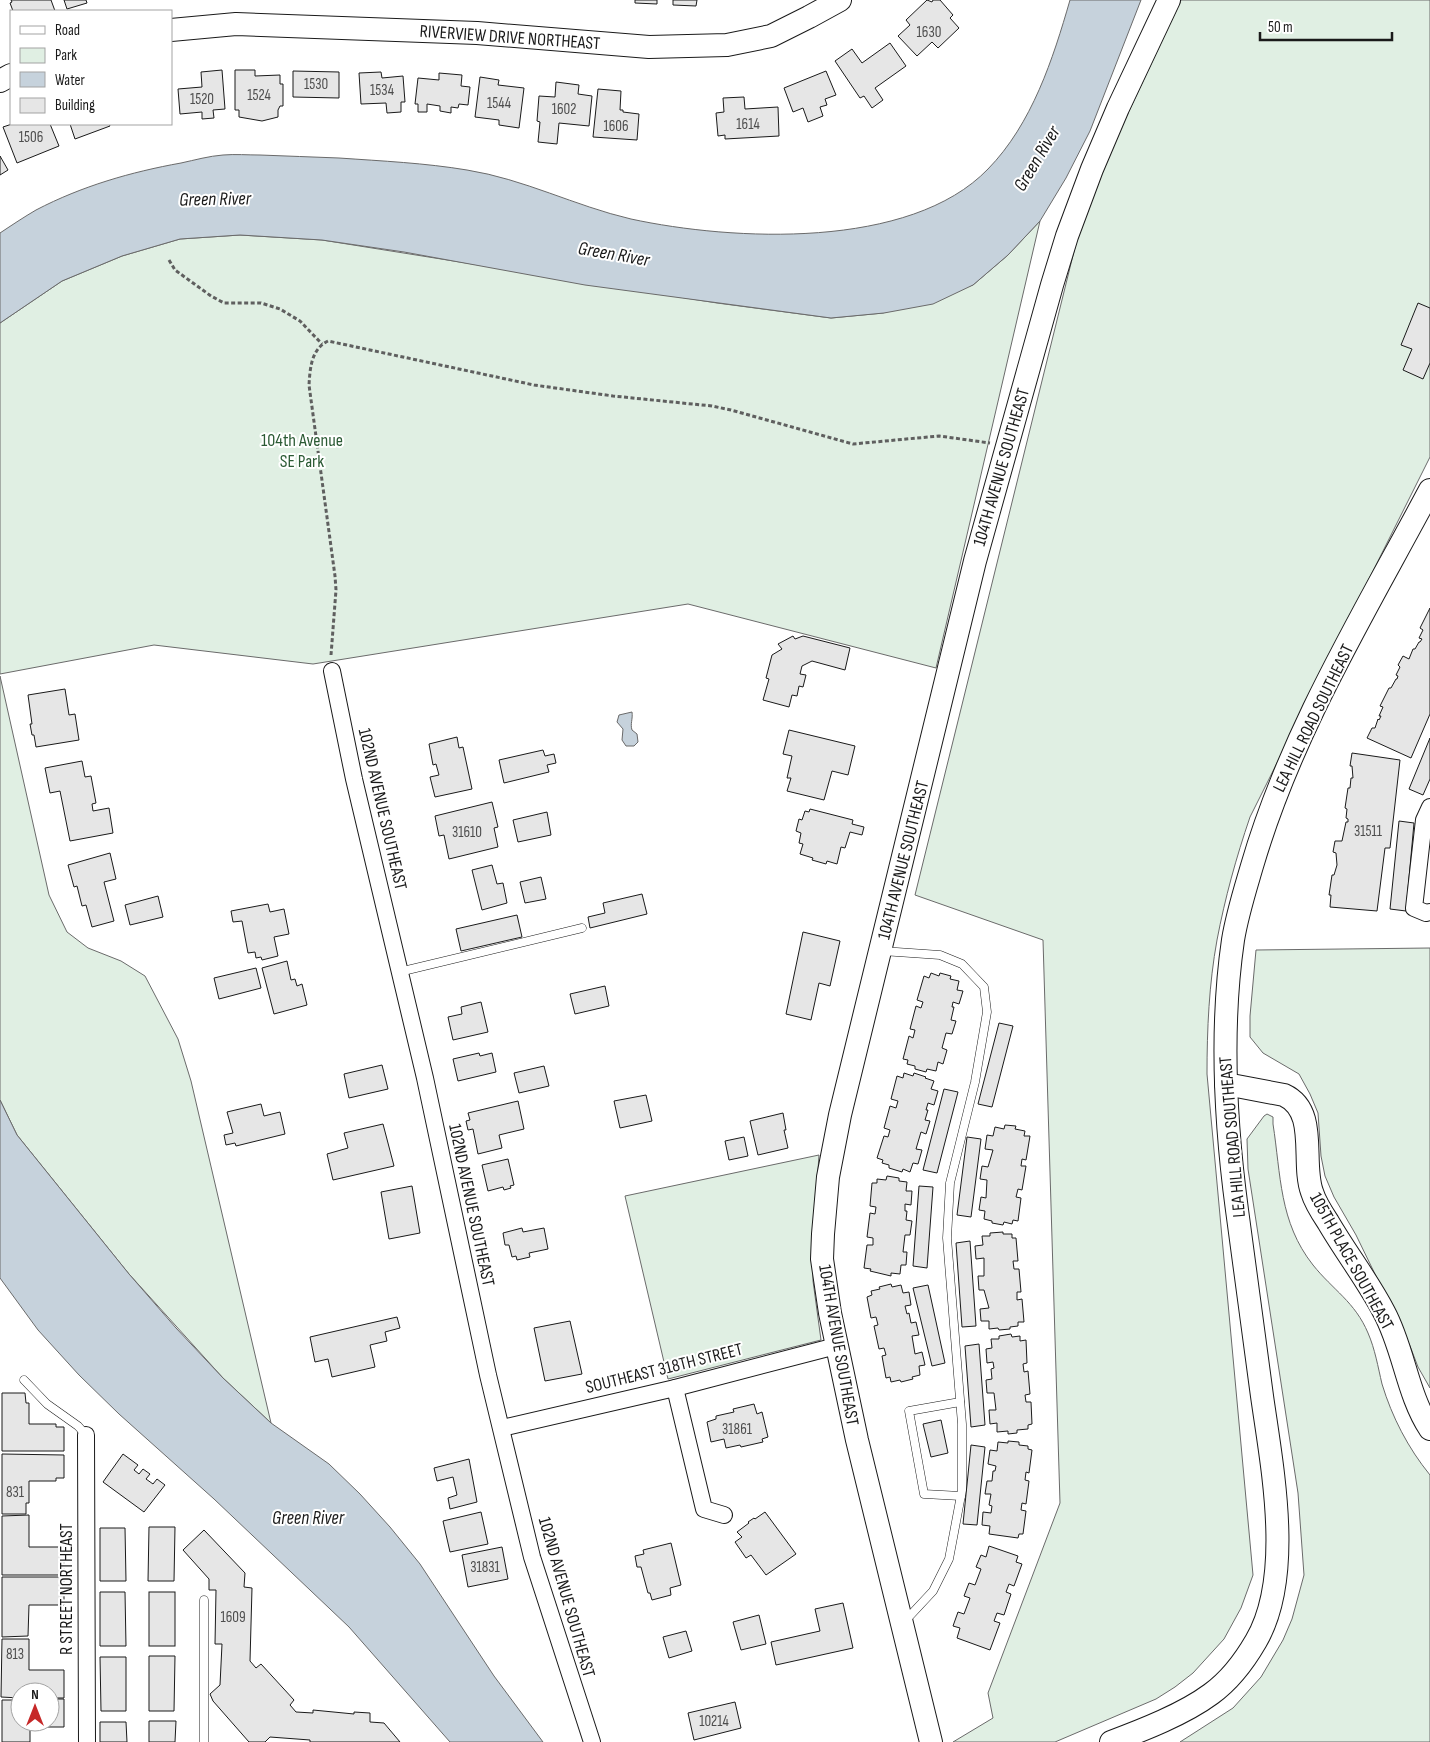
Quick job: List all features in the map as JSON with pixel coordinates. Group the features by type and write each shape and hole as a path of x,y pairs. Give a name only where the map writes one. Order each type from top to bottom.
{"street":[{"name":"RIVERVIEW DRIVE NORTHEAST","path":"172,30 236,24 477,33 649,47 727,45 771,36 840,0"},
{"name":"104TH AVENUE SOUTHEAST","path":"931,1742 857,1440 836,1346 822,1259 828,1177 840,1115 975,561 1067,236 1092,168 1169,0"},
{"name":"LEA HILL ROAD SOUTHEAST","path":"1111,1742 1168,1718 1212,1694 1237,1669 1257,1640 1268,1615 1275,1586 1276,1516 1272,1470 1237,1207 1226,1084 1225,1048 1228,976 1234,935 1264,825 1285,770 1310,714 1430,490"},
{"name":"102ND AVENUE SOUTHEAST","path":"332,671 354,779 426,1085 488,1374 534,1568 592,1742"},
{"path":"1422,910 1424,820 1430,807"},
{"name":"105TH PLACE SOUTHEAST","path":"1226,1084 1284,1094 1291,1098 1298,1106 1305,1122 1308,1176 1314,1196 1339,1241 1385,1314 1414,1395 1430,1429"},
{"name":"SOUTHEAST 318TH STREET","path":"502,1428 675,1388 836,1346"},
{"path":"675,1388 704,1509 724,1515"},
{"name":"R STREET NORTHEAST","path":"86,1435 87,1742"}],"lane":[{"path":"399,972 582,928"},
{"path":"880,951 940,954 962,964 984,987 987,1012 975,1082 950,1183 947,1238 962,1433 961,1496 949,1559 933,1591 902,1624"},
{"path":"24,1380 47,1404 78,1426 86,1435"},
{"path":"960,1402 909,1411 924,1494 961,1496"},
{"path":"204,1600 204,1742"}],"path":[{"path":"169,260 176,270 211,296 224,303 261,303 280,309 300,321 322,344"},
{"path":"332,671 335,576 310,385 312,361 322,344 328,341 534,385 613,396 712,406 853,444 938,436 1008,445"}],"green space":[{"path":"1181,0 1430,0 1430,457 1250,817 1227,893 1214,957 1207,1040 1207,1074 1253,1575 1241,1608 1224,1639 1193,1673 1156,1699 1055,1742 953,1742 993,1718 988,1693 1060,1503 1043,940 915,895 1081,223 1090,194"},
{"name":"104th Avenue SE Park","path":"1040,221 936,668 688,604 313,664 154,645 0,674 0,323 62,281 122,256 180,239 240,235 322,240 717,303 831,318 883,313 973,285 1008,255"},
{"path":"0,676 49,895 67,932 88,948 121,961 145,976 178,1039 191,1081 271,1423 223,1378 129,1274 17,1135 0,1100"},
{"path":"1430,948 1430,1388 1418,1367 1410,1346 1356,1235 1334,1197 1325,1176 1321,1156 1318,1113 1310,1094 1299,1074 1263,1053 1250,1037 1250,1016 1256,950"},
{"path":"1267,1114 1273,1117 1283,1198 1294,1232 1302,1249 1313,1265 1350,1304 1363,1322 1373,1345 1382,1384 1396,1420 1408,1443 1430,1475 1430,1742 1180,1742 1233,1708 1261,1677 1283,1640 1292,1619 1304,1575 1298,1493 1248,1169 1247,1139"},
{"path":"819,1155 813,1241 813,1281 821,1340 668,1379 625,1196"}],"water":[{"name":"Green River","path":"1070,0 1141,0 1090,131 1066,178 1040,221 1008,255 973,285 933,304 884,313 831,318 585,285 404,252 322,240 240,235 180,239 122,256 62,281 0,323 0,233 53,201 89,187 144,171 218,156 260,155 339,158 467,170 529,186 610,214 672,226 719,232 768,234 818,233 868,226 914,214 954,195 988,169 1017,132 1029,111 1048,68"},
{"path":"632,712 631,728 637,734 638,742 634,746 626,746 622,740 623,729 617,722 619,715"},
{"name":"Green River","path":"0,1100 17,1135 129,1274 176,1328 223,1378 271,1423 329,1464 390,1527 420,1564 494,1676 543,1742 450,1742 349,1627 214,1499 119,1414 79,1375 38,1330 0,1278"}],"building":[{"path":"11,0 51,0 55,10 13,10 10,3 12,2"},
{"path":"64,0 86,0 87,3 67,9"},
{"path":"635,0 657,0 657,4 635,3"},
{"path":"673,0 697,0 696,6 673,5"},
{"path":"927,0 932,2 933,0 940,0 953,15 950,18 959,28 938,48 932,42 917,56 898,36 910,25 906,20"},
{"path":"890,43 906,66 875,88 883,100 872,108 864,96 860,98 835,61 852,49 862,63"},
{"path":"222,70 225,109 213,110 214,118 202,119 202,112 180,114 178,89 202,87 201,72"},
{"path":"235,70 255,70 255,76 280,75 280,84 283,84 283,106 280,106 278,110 278,117 262,121 239,117 239,110 235,110"},
{"path":"293,71 339,72 339,98 293,97"},
{"path":"826,71 836,95 825,99 827,105 820,107 823,116 808,122 803,108 793,112 784,88"},
{"path":"381,72 382,78 403,76 405,102 401,102 401,112 387,113 386,103 361,104 359,73"},
{"path":"439,73 462,75 461,86 470,87 468,105 459,104 458,108 451,107 451,113 440,111 440,106 427,104 427,112 418,112 418,104 415,104 418,78 439,80"},
{"path":"480,77 499,80 498,85 524,88 519,128 499,125 499,120 475,117"},
{"path":"556,82 579,85 578,94 592,96 589,126 559,123 557,144 538,142 540,122 537,121 539,96 555,97"},
{"path":"598,89 621,91 620,110 639,114 637,140 593,137"},
{"path":"744,97 745,109 778,107 779,136 725,139 725,135 718,136 716,113 724,112 723,98"},
{"path":"10,125 50,125 59,146 17,163 3,127"},
{"path":"70,125 110,126 75,139"},
{"path":"0,156 8,170 0,175"},
{"path":"1418,303 1430,308 1430,363 1423,379 1403,370 1412,349 1401,345"},
{"path":"1430,608 1430,714 1411,758 1367,738 1381,716 1379,716 1383,707 1380,706 1389,688 1397,679 1398,676 1396,675 1400,667 1398,665 1403,656 1409,659 1413,649 1422,639 1419,638 1423,630 1420,628"},
{"path":"793,636 795,639 803,636 850,648 845,670 812,661 802,666 800,674 806,675 803,687 799,686 797,696 792,695 789,707 763,700 769,679 766,678 772,655 782,649 778,644"},
{"path":"65,689 69,715 75,714 79,740 36,747 30,724 32,724 28,695"},
{"path":"789,730 855,746 848,775 832,771 824,800 787,791 791,778 787,778 792,756 783,754"},
{"path":"457,737 459,748 463,747 472,789 435,797 430,777 439,775 436,764 433,765 429,744"},
{"path":"1430,738 1430,779 1423,795 1409,789"},
{"path":"543,750 545,756 554,754 556,763 547,765 549,772 504,783 499,760"},
{"path":"1352,753 1400,760 1390,848 1385,848 1377,911 1330,907 1331,895 1329,895 1332,875 1334,875 1337,865 1336,853 1333,852 1335,841 1342,841 1346,822 1348,822 1346,818 1347,809 1345,808 1348,788 1350,788 1351,778 1353,778 1352,766 1350,766"},
{"path":"82,761 85,777 91,776 96,803 92,804 93,811 109,808 113,833 70,841 60,791 50,793 45,768"},
{"path":"492,802 498,827 494,828 498,847 449,859 444,835 439,836 435,816"},
{"path":"810,809 853,820 852,824 864,827 862,835 850,832 845,848 841,847 837,864 827,861 826,864 800,854 803,844 799,843 801,833 796,831 799,819 802,820 805,811 809,812"},
{"path":"547,812 551,835 518,842 513,820"},
{"path":"1399,821 1414,823 1406,911 1390,909"},
{"path":"110,853 116,879 104,882 114,921 92,927 86,905 82,906 77,886 74,887 68,865"},
{"path":"492,865 497,884 503,883 507,903 482,910 472,870"},
{"path":"541,877 546,899 525,903 520,882"},
{"path":"642,894 647,914 590,928 588,917 605,913 603,903"},
{"path":"158,896 163,917 130,925 125,905"},
{"path":"268,904 270,912 284,909 289,934 274,937 278,956 262,960 261,957 256,958 255,952 248,953 242,921 233,922 231,911"},
{"path":"517,915 522,937 461,951 456,929"},
{"path":"803,932 840,941 830,986 819,983 811,1020 786,1014"},
{"path":"287,961 291,980 295,979 297,986 302,984 307,1005 274,1014 262,968"},
{"path":"256,968 261,988 219,999 214,978"},
{"path":"931,973 939,976 940,973 951,976 950,979 959,981 957,990 963,991 959,1004 953,1002 952,1007 954,1007 951,1020 956,1021 952,1034 946,1033 942,1048 947,1050 943,1064 938,1062 936,1071 927,1069 926,1072 915,1069 915,1066 907,1064 908,1060 903,1059 909,1036 913,1038 915,1030 910,1029 916,1006 921,1008 923,1002 917,1000 924,976 929,978"},
{"path":"605,986 609,1006 575,1014 570,994"},
{"path":"481,1002 488,1032 453,1040 448,1017 462,1014 461,1007"},
{"path":"999,1023 1013,1026 992,1107 978,1104"},
{"path":"479,1053 480,1056 492,1053 496,1072 458,1081 453,1059"},
{"path":"382,1065 388,1089 349,1098 344,1074"},
{"path":"544,1066 549,1086 519,1093 514,1073"},
{"path":"904,1073 913,1076 914,1073 934,1081 931,1089 938,1091 934,1105 928,1103 925,1120 930,1121 926,1134 921,1132 916,1149 922,1150 918,1164 913,1163 910,1172 903,1169 902,1172 889,1168 889,1165 882,1163 883,1160 877,1158 884,1136 888,1137 890,1130 884,1128 890,1106 896,1108 898,1101 891,1099 897,1076 903,1078"},
{"path":"944,1089 958,1092 937,1173 923,1170"},
{"path":"646,1095 652,1121 620,1128 614,1101"},
{"path":"518,1101 524,1129 499,1135 502,1148 478,1154 473,1129 468,1130 466,1121 470,1120 468,1113"},
{"path":"261,1104 264,1116 280,1112 285,1134 236,1146 235,1143 226,1145 224,1135 233,1133 227,1112"},
{"path":"783,1113 788,1148 758,1155 750,1121"},
{"path":"383,1124 394,1166 333,1180 327,1154 348,1148 344,1133"},
{"path":"1005,1125 1016,1126 1015,1129 1025,1131 1024,1136 1030,1136 1026,1160 1022,1159 1021,1166 1026,1166 1022,1190 1018,1189 1016,1197 1021,1198 1018,1221 1013,1220 1012,1224 1004,1222 1003,1225 984,1219 985,1211 979,1210 981,1197 986,1198 987,1180 980,1179 982,1166 988,1167 993,1150 985,1149 987,1135 993,1136 995,1127 1004,1129"},
{"path":"744,1137 748,1156 729,1160 725,1141"},
{"path":"967,1137 981,1139 971,1217 957,1215"},
{"path":"508,1159 514,1185 504,1190 503,1187 488,1191 482,1165"},
{"path":"887,1176 899,1178 899,1181 907,1182 906,1191 912,1191 911,1205 905,1204 905,1211 907,1211 906,1220 912,1221 910,1235 905,1235 903,1252 907,1252 906,1265 901,1265 900,1274 891,1273 891,1276 864,1268 867,1245 873,1245 873,1238 867,1237 870,1213 875,1214 876,1207 870,1206 872,1183 877,1183 877,1179 886,1180"},
{"path":"412,1186 420,1233 389,1239 381,1192"},
{"path":"919,1186 933,1187 927,1268 913,1266"},
{"path":"522,1228 523,1232 544,1228 548,1249 529,1253 530,1257 517,1260 516,1256 512,1257 509,1245 505,1245 503,1233"},
{"path":"1003,1232 1003,1234 1012,1234 1012,1238 1016,1238 1018,1261 1013,1261 1014,1269 1019,1269 1021,1292 1017,1292 1017,1300 1022,1299 1024,1322 1018,1322 1018,1326 1010,1327 1010,1329 999,1330 998,1328 989,1329 989,1321 981,1321 980,1309 989,1308 984,1290 979,1290 978,1276 984,1276 984,1258 976,1259 975,1246 983,1245 982,1236"},
{"path":"970,1241 976,1326 962,1327 956,1243"},
{"path":"891,1284 892,1287 901,1285 903,1293 909,1292 911,1305 905,1306 911,1323 916,1322 919,1335 912,1336 915,1354 922,1352 925,1365 919,1366 920,1375 901,1382 900,1380 891,1382 890,1377 886,1378 882,1356 886,1355 884,1348 879,1349 874,1326 878,1325 876,1317 871,1318 867,1297 872,1295 871,1291"},
{"path":"928,1285 945,1363 932,1366 913,1288"},
{"path":"397,1317 400,1328 385,1332 387,1341 370,1345 375,1367 332,1377 328,1359 315,1362 310,1337"},
{"path":"570,1321 582,1374 545,1381 534,1328"},
{"path":"1011,1334 1012,1337 1020,1336 1020,1341 1026,1340 1027,1363 1023,1364 1024,1372 1028,1371 1030,1394 1025,1395 1026,1402 1031,1402 1032,1424 1028,1425 1028,1429 1017,1430 1017,1433 1008,1434 1008,1431 997,1432 997,1423 990,1424 989,1410 996,1410 994,1393 987,1393 986,1380 992,1379 991,1369 994,1368 993,1362 987,1363 986,1349 992,1348 991,1339 999,1339 999,1336"},
{"path":"979,1344 985,1425 971,1427 965,1346"},
{"path":"2,1393 25,1393 26,1403 29,1403 29,1424 56,1424 56,1427 64,1427 64,1451 2,1451"},
{"path":"754,1404 757,1414 762,1412 768,1437 762,1439 763,1442 726,1448 724,1439 711,1442 707,1422 716,1419 716,1416 734,1412 733,1409"},
{"path":"941,1420 948,1453 931,1457 923,1424"},
{"path":"1008,1441 1019,1442 1019,1445 1028,1446 1028,1449 1032,1450 1029,1473 1026,1472 1025,1480 1029,1481 1026,1504 1022,1503 1021,1510 1026,1511 1023,1534 1019,1534 1018,1538 989,1534 990,1526 982,1525 983,1512 991,1513 992,1506 989,1505 991,1494 985,1494 987,1481 992,1481 993,1471 995,1471 996,1466 988,1464 990,1450 997,1451 998,1442 1008,1443"},
{"path":"971,1445 985,1447 977,1525 963,1524"},
{"path":"2,1454 64,1455 64,1478 56,1478 56,1481 29,1481 29,1503 26,1503 26,1514 2,1514"},
{"path":"123,1454 138,1465 134,1470 139,1474 143,1469 150,1474 146,1479 153,1484 157,1479 165,1485 144,1512 103,1482"},
{"path":"469,1459 477,1502 450,1509 448,1498 457,1495 453,1477 437,1481 434,1468"},
{"path":"481,1512 488,1544 450,1552 443,1521"},
{"path":"765,1512 796,1554 766,1575 751,1555 746,1558 735,1542 742,1537 737,1532 748,1522"},
{"path":"29,1515 29,1547 64,1547 64,1575 2,1575 2,1516"},
{"path":"149,1527 175,1527 174,1581 148,1581"},
{"path":"100,1528 125,1528 126,1581 100,1581"},
{"path":"204,1530 245,1573 244,1587 252,1588 250,1661 256,1668 261,1664 294,1700 290,1705 296,1712 313,1713 313,1710 354,1714 354,1712 370,1713 370,1722 384,1723 400,1742 310,1742 310,1740 270,1737 265,1742 249,1742 213,1701 210,1694 220,1685 222,1644 215,1644 216,1590 209,1590 209,1579 183,1550"},
{"path":"671,1543 681,1585 670,1588 671,1595 652,1600 650,1593 648,1593 641,1567 637,1567 635,1556 644,1554 643,1550"},
{"path":"989,1546 1018,1556 1016,1562 1022,1564 1014,1586 1009,1584 1006,1592 1011,1594 1004,1615 997,1613 994,1621 1000,1623 990,1650 957,1638 960,1628 953,1626 958,1612 964,1614 970,1598 964,1596 969,1583 975,1585 981,1569 976,1567 981,1555 986,1557"},
{"path":"502,1547 508,1579 468,1587 462,1555"},
{"path":"2,1577 64,1577 64,1605 29,1605 28,1636 2,1637"},
{"path":"100,1592 125,1592 126,1646 100,1646"},
{"path":"149,1592 175,1592 175,1646 149,1646"},
{"path":"843,1603 853,1648 776,1665 771,1642 820,1631 815,1609"},
{"path":"759,1615 766,1644 741,1650 733,1622"},
{"path":"686,1631 692,1651 669,1658 663,1637"},
{"path":"2,1639 29,1639 29,1670 64,1670 64,1698 60,1698 60,1682 10,1682 10,1697 1,1697"},
{"path":"149,1656 175,1656 174,1711 149,1711"},
{"path":"100,1657 126,1657 126,1711 101,1711"},
{"path":"60,1699 64,1699 64,1727 60,1727"},
{"path":"2,1700 10,1700 10,1732 30,1732 30,1742 2,1742"},
{"path":"735,1702 741,1728 694,1740 688,1713"},
{"path":"149,1721 176,1721 175,1742 149,1742"},
{"path":"100,1722 126,1722 127,1742 100,1742"}]}
